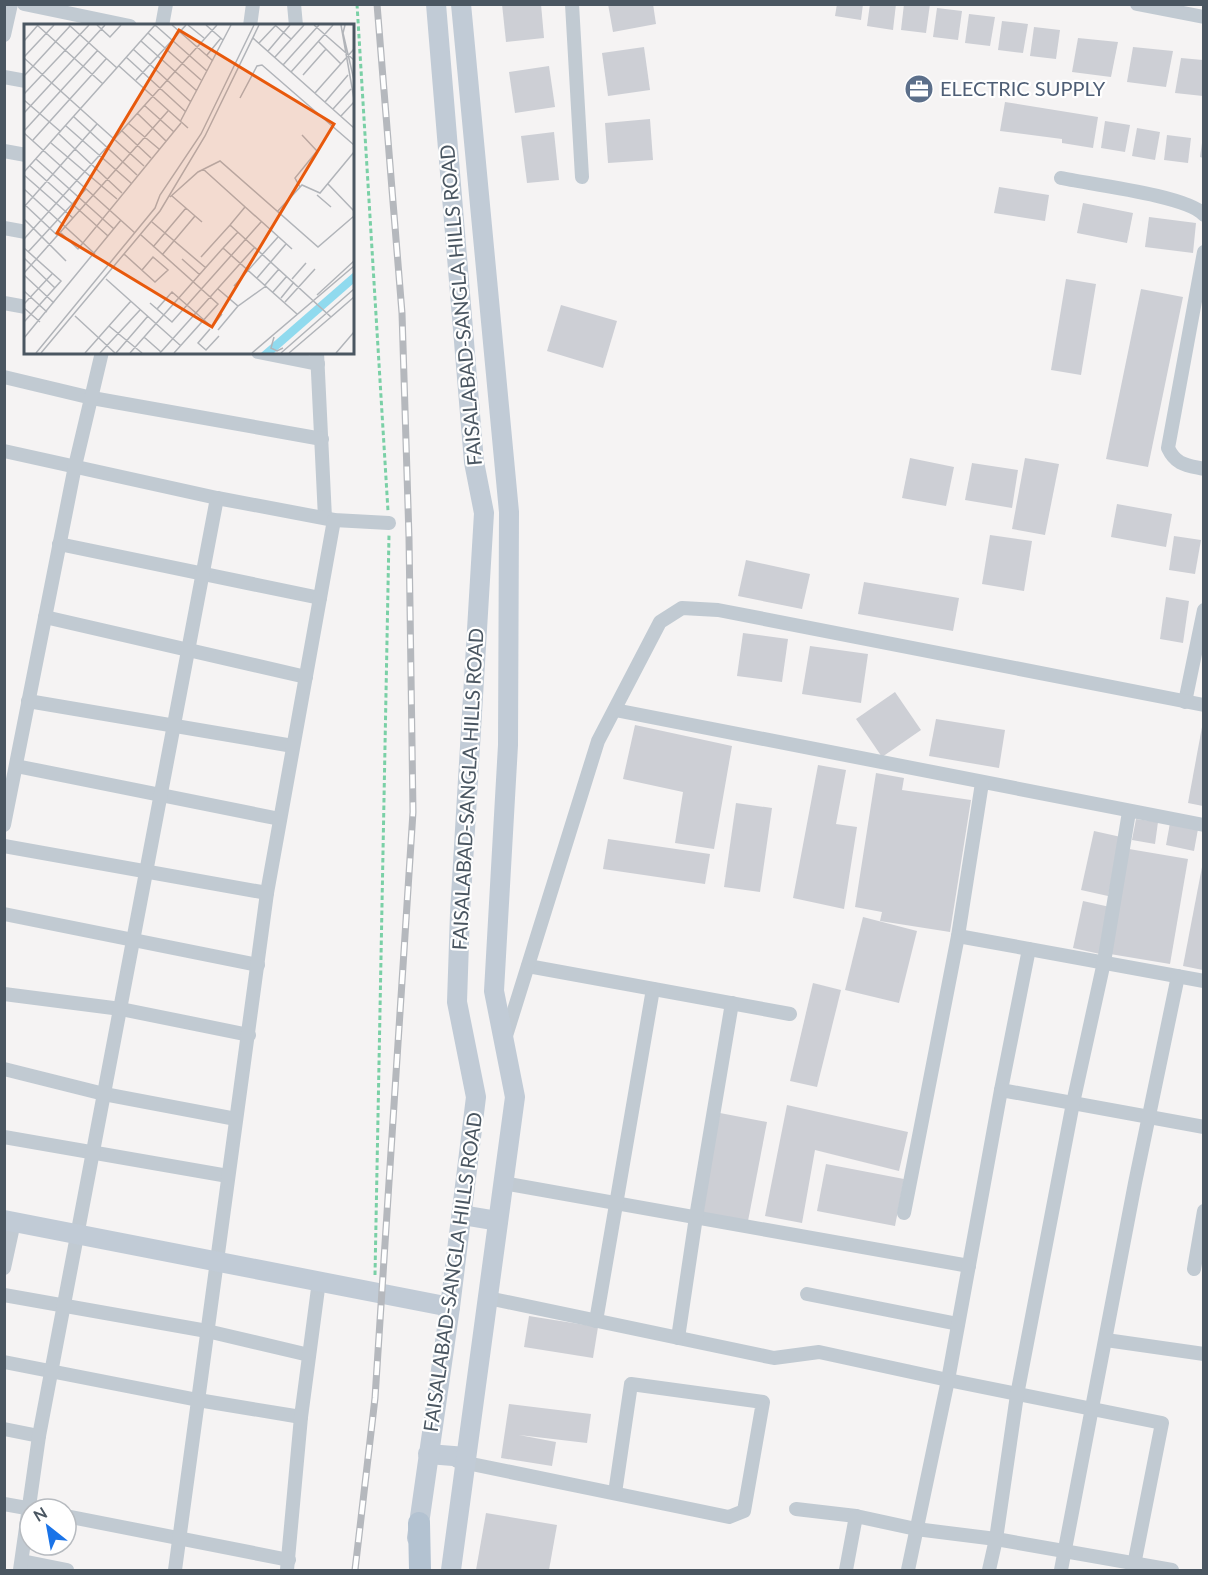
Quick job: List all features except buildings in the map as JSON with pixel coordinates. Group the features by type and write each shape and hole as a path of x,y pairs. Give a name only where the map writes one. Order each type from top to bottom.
{"main road":[{"name":"FAISALABAD-SANGLA HILLS ROAD","path":"412,1570 450,1307 476,1097 457,1002 484,513 474,462 436,4"},
{"name":"FAISALABAD-SANGLA HILLS ROAD","path":"451,1570 515,1097 494,991 508,745 509,512 461,4"},
{"path":"462,1215 498,1221"},
{"path":"9,1221 450,1307"},
{"path":"428,1457 466,1460"},
{"path":"419,1523 420,1570"}],"street":[{"path":"4,35 11,4"},
{"path":"24,4 119,24"},
{"path":"162,24 166,4"},
{"path":"249,24 253,4"},
{"path":"294,4 296,24"},
{"path":"572,4 582,177"},
{"path":"1137,4 1203,17"},
{"path":"4,76 24,81"},
{"path":"4,151 24,155"},
{"path":"1061,178 1176,201 1199,209 1203,215"},
{"path":"4,228 24,232"},
{"path":"1203,252 1168,448 1173,458 1183,464 1203,469"},
{"path":"4,303 24,307"},
{"path":"4,825 75,466 102,354"},
{"path":"175,1570 267,893 320,598 329,519 318,358 278,354"},
{"path":"4,377 92,398 322,438"},
{"path":"4,451 217,498 329,519 389,523"},
{"path":"32,1497 39,1436 217,498"},
{"path":"59,544 320,598"},
{"path":"504,1041 598,741 660,622 682,608 718,610 1203,705"},
{"path":"1185,702 1203,610"},
{"path":"45,617 306,676"},
{"path":"28,701 293,746"},
{"path":"615,710 1203,825"},
{"path":"16,766 280,819"},
{"path":"904,1213 958,936 982,783"},
{"path":"989,1570 996,1539 1017,1395 1073,1103 1104,962 1129,812"},
{"path":"4,846 267,893"},
{"path":"4,914 258,965"},
{"path":"958,936 1203,981"},
{"path":"908,1570 948,1380 1029,949"},
{"path":"528,966 790,1014"},
{"path":"1061,1570 1178,976"},
{"path":"596,1321 653,989"},
{"path":"4,994 121,1009 249,1035"},
{"path":"678,1338 732,1003"},
{"path":"4,1069 104,1094 236,1119"},
{"path":"1001,1090 1203,1127"},
{"path":"4,1137 228,1176"},
{"path":"503,1183 969,1266"},
{"path":"1194,1269 1203,1211"},
{"path":"4,1268 9,1221"},
{"path":"78,1518 179,1538 288,1565 301,1417 319,1281"},
{"path":"4,1294 207,1331 309,1355"},
{"path":"807,1294 958,1324"},
{"path":"488,1298 774,1358 819,1352 1017,1395 1162,1423 1134,1567"},
{"path":"1106,1340 1203,1354"},
{"path":"4,1362 198,1400 301,1417"},
{"path":"466,1460 615,1493 729,1517 744,1511 763,1402 631,1384 615,1493"},
{"path":"4,1429 39,1436"},
{"path":"796,1509 856,1516 916,1529 996,1539 1134,1567 1172,1570"},
{"path":"846,1570 856,1516"},
{"path":"21,1566 67,1570"}],"path":[{"path":"357,4 389,523 374,1292"}],"railway":[{"path":"355,1570 375,1398 413,812 409,538 402,313 377,4"}],"place":[{"name":"ELECTRIC SUPPLY","path":"919,89"}]}
